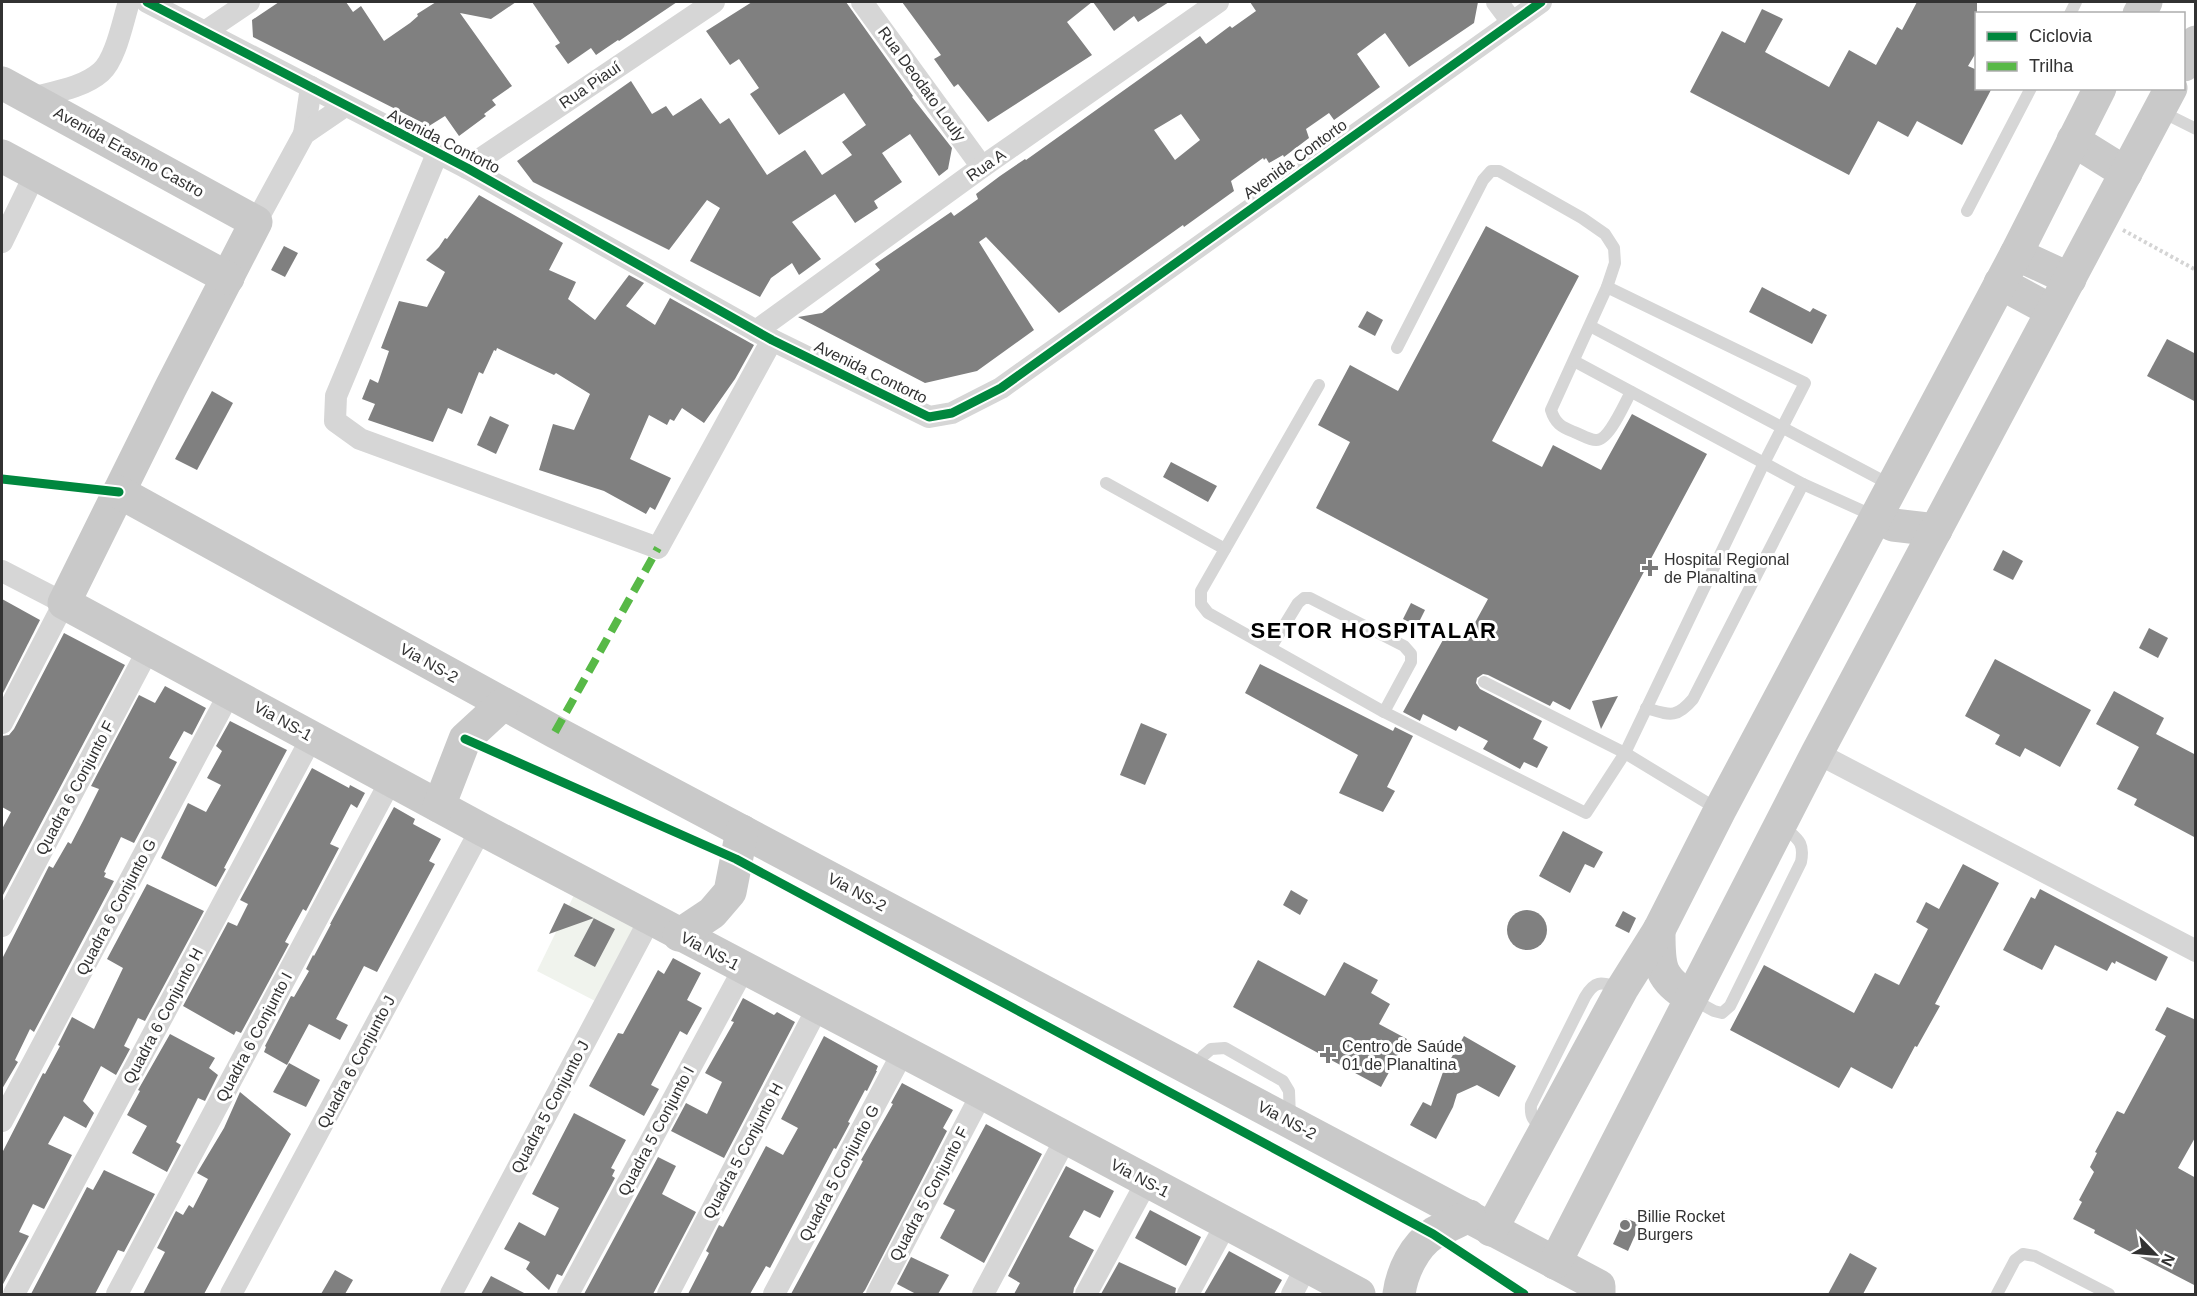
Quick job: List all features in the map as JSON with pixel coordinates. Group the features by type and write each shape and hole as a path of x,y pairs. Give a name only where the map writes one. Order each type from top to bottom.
{"main road":[{"path":"2185,63 2196,42"},
{"name":"Avenida Erasmo Castro","path":"2,83 256,222"},
{"path":"1399,1294 1401,1279 1415,1252 1433,1234 1480,1223 1546,1129 1622,988 1659,930 1720,810 2016,254 2099,90"},
{"path":"1555,1263 1817,753 2165,99"},
{"path":"2073,140 2126,173"},
{"path":"2,156 228,278"},
{"path":"64,603 256,222"},
{"path":"2016,254 2070,279"},
{"path":"2000,283 2052,311"},
{"name":"Via NS-2","path":"119,492 503,704 1555,1263 1599,1290"},
{"path":"1877,517 1893,525 1936,530"},
{"name":"Via NS-1","path":"64,603 481,829 1226,1224 1299,1281 1359,1294"},
{"path":"439,806 465,739 503,704"},
{"path":"679,934 712,913 730,892 742,831"},
{"path":"1659,930 1659,962 1665,977 1676,989 1691,998"}],"street":[{"path":"31,98 79,85 102,71 116,46 129,2"},
{"name":"Avenida Contorto","path":"147,2 467,168 764,335 929,417 952,413 1001,388 1541,2"},
{"path":"206,31 249,2"},
{"name":"Rua Piauí","path":"467,168 714,2"},
{"name":"Rua Deodato Louly","path":"862,2 982,167"},
{"name":"Rua A","path":"764,335 982,167 1218,2"},
{"path":"1497,2 1512,22"},
{"path":"256,222 304,134 311,87"},
{"path":"304,134 345,106"},
{"path":"437,154 336,396 334,421 360,439 658,548 764,335"},
{"path":"2,242 35,174"},
{"path":"2,571 64,603 2,723"},
{"name":"Quadra 6 Conjunto F","path":"2,926 148,650"},
{"name":"Quadra 6 Conjunto G","path":"2,1121 230,692"},
{"name":"Quadra 6 Conjunto H","path":"14,1294 312,737"},
{"path":"1817,753 2196,951"},
{"name":"Quadra 6 Conjunto I","path":"117,1294 391,780"},
{"name":"Quadra 6 Conjunto J","path":"231,1294 481,829"},
{"name":"Quadra 5 Conjunto J","path":"451,1294 650,919"},
{"name":"Quadra 5 Conjunto I","path":"568,1294 744,968"},
{"name":"Quadra 5 Conjunto H","path":"668,1294 818,1007"},
{"name":"Quadra 5 Conjunto G","path":"774,1294 903,1052"},
{"name":"Quadra 5 Conjunto F","path":"877,1294 982,1093"},
{"path":"983,1294 1066,1138"},
{"path":"1086,1294 1147,1181"},
{"path":"1188,1294 1226,1224"}],"lane":[{"path":"1966,211 2030,90"},
{"path":"2165,99 2196,129"},
{"path":"1397,348 1483,180 1491,171 1499,171 1582,218 1605,234 1614,248 1615,263 1607,287 1551,410 1554,420 1564,428 1596,440 1603,438 1611,429 1631,392"},
{"path":"1319,386 1202,591 1201,604 1208,613 1384,712 1586,813 1625,753 1764,463 1805,383 1607,287"},
{"path":"1590,326 1892,486"},
{"path":"1574,361 1803,484 1877,517"},
{"path":"1107,483 1226,549"},
{"path":"1646,708 1670,715 1682,711 1693,699 1803,484"},
{"path":"1271,647 1298,603 1304,598 1310,598 1404,646 1411,654 1411,662 1384,712"},
{"path":"1484,682 1625,753 1720,810"},
{"path":"1997,1294 2015,1260 2023,1254 2035,1256 2109,1294"}],"path":[{"path":"2102,218 2196,270"}],"shaded area":[{"path":"577,889 638,922 599,1003 537,971"}],"building":[{"path":"279,2 346,2 353,12 361,6 384,41 410,23 418,16 417,14 436,2 516,2 491,19 460,13 512,86 492,100 496,105 484,114 486,116 459,136 445,116 429,126 253,37 252,20"},
{"path":"532,2 677,2 596,55 591,48 568,64 555,46 560,43"},
{"path":"752,2 846,2 912,97 952,148 948,169 939,176 910,134 882,153 902,182 874,201 878,208 855,223 835,194 792,222 821,259 799,275 792,263 771,278 760,297 690,261 720,208 707,200 669,250 533,182 517,161 631,81 652,114 666,106 673,116 701,98 720,124 729,118 767,175 805,150 822,175 852,155 842,142 866,125 844,93 779,135 750,94 759,88 739,59 730,65 706,31"},
{"path":"902,2 1092,2 1067,22 1092,55 988,122 958,84 954,87 934,59 941,55"},
{"path":"1093,2 1169,2 1138,22 1134,16 1114,31"},
{"path":"1250,2 1478,2 1474,23 1409,67 1385,33 1357,54 1380,87 1334,120 1329,113 1306,129 1309,138 1284,157 1283,155 1269,163 1266,158 1264,160 1263,158 1231,181 1234,191 1059,313 986,237 979,242 1034,330 977,371 925,383 798,317 822,313 880,270 875,264 951,212 954,216 978,199 976,194 1000,176 1026,160 1200,36 1206,44 1230,26 1232,28 1256,11","holes":["1181,114 1200,140 1175,160 1154,130"]},
{"path":"1917,2 1977,2 1975,54 1968,66 1975,69 1975,90 1991,90 1962,145 1917,121 1908,137 1878,121 1849,175 1690,92 1722,31 1745,43 1762,9 1783,19 1765,52 1829,87 1849,50 1876,65 1897,27 1902,30"},
{"path":"479,195 563,243 549,270 576,282 568,299 595,320 629,275 644,283 626,306 655,325 670,298 754,345 735,379 704,423 682,408 674,421 670,419 667,425 649,415 630,459 671,478 655,510 650,507 646,514 604,491 539,470 553,424 574,430 590,394 556,373 554,375 497,348 483,374 479,372 462,414 448,408 433,442 368,420 375,404 362,399 370,379 378,383 389,351 381,348 399,301 427,307 445,272 426,260 445,238 447,239"},
{"path":"1486,226 1579,276 1492,441 1542,467 1553,445 1601,470 1632,414 1707,454 1570,710 1553,701 1550,706 1488,675 1483,674 1477,678 1476,683 1480,689 1542,721 1533,739 1548,747 1537,768 1524,762 1520,769 1483,749 1488,741 1459,726 1456,731 1423,714 1420,721 1403,712 1449,629 1466,639 1488,599 1316,508 1350,442 1318,425 1350,365 1398,391"},
{"path":"284,246 298,253 285,277 271,270"},
{"path":"1762,287 1810,312 1813,308 1827,315 1812,344 1749,312"},
{"path":"1367,311 1383,320 1375,336 1358,327"},
{"path":"2167,339 2196,354 2196,402 2147,376"},
{"path":"212,391 233,403 197,470 175,459"},
{"path":"490,416 509,425 496,454 477,445"},
{"path":"1171,462 1217,486 1208,502 1163,477"},
{"path":"2003,550 2023,561 2013,580 1993,570"},
{"path":"2,599 40,620 2,695"},
{"path":"1411,603 1425,610 1417,626 1403,619"},
{"path":"2149,628 2168,638 2158,658 2139,648"},
{"path":"64,633 125,665 3,895 2,829 11,812 2,807 2,736 9,735 14,729"},
{"path":"1995,659 2091,710 2060,767 2025,748 2020,757 1995,744 2000,735 1965,716"},
{"path":"1260,664 1393,731 1395,727 1413,736 1387,787 1395,791 1383,812 1339,793 1358,755 1245,693"},
{"path":"165,686 206,708 192,735 184,731 169,758 177,762 134,843 121,837 104,872 106,873 104,877 114,881 34,1032 30,1029 15,1060 18,1062 2,1089 2,959 49,866 53,868 68,842 71,844 83,821 99,789 91,786 139,695 155,703"},
{"path":"2114,691 2164,718 2156,734 2196,755 2196,838 2134,805 2137,799 2117,789 2139,747 2096,724"},
{"path":"1618,696 1601,729 1592,701"},
{"path":"230,721 287,750 216,887 161,858 188,803 206,812 221,785 207,778 222,751 216,746"},
{"path":"1141,723 1167,734 1145,785 1120,775"},
{"path":"312,768 349,788 350,785 365,793 357,808 351,804 330,844 339,848 306,911 303,909 285,942 289,944 241,1033 236,1031 234,1035 183,1006 228,922 237,926 248,904 240,900"},
{"path":"394,807 415,819 413,824 441,839 429,861 435,864 377,972 364,966 336,1019 348,1025 340,1040 309,1024 287,1065 264,1052 265,1046 291,996 294,997 309,971 306,969 313,955"},
{"path":"1563,831 1603,852 1594,868 1585,864 1570,893 1539,876"},
{"path":"1963,864 1999,883 1935,1004 1940,1006 1892,1089 1851,1067 1839,1088 1730,1030 1764,965 1854,1013 1875,973 1899,985 1928,929 1916,922 1926,902 1939,909"},
{"path":"147,884 204,911 145,1021 138,1018 124,1046 130,1049 116,1075 101,1066 83,1101 94,1113 86,1128 64,1116 48,1144 72,1155 44,1209 33,1204 19,1232 29,1236 2,1286 2,1153 43,1073 45,1074 60,1046 58,1045 72,1017 94,1029 123,968 107,959"},
{"path":"2040,889 2168,957 2156,981 2116,961 2115,964 2112,962 2107,971 2055,945 2042,970 2003,950 2031,897 2035,899"},
{"path":"1291,890 1308,900 1300,915 1283,905"},
{"path":"564,903 594,918 549,934"},
{"path":"1527,910 1541,916 1547,930 1541,944 1527,950 1513,944 1507,930 1513,916"},
{"path":"1623,911 1636,918 1629,933 1615,926"},
{"path":"594,918 615,929 595,967 574,956"},
{"path":"673,958 701,973 687,1000 702,1008 687,1035 680,1031 651,1085 659,1089 644,1116 589,1086 618,1033 623,1034 658,970 664,974"},
{"path":"1258,960 1325,996 1344,962 1378,980 1371,993 1390,1004 1379,1024 1407,1039 1381,1087 1233,1007"},
{"path":"743,998 774,1015 777,1012 795,1022 724,1158 671,1131 686,1103 707,1114 722,1082 705,1073 734,1022 731,1021"},
{"path":"2167,1007 2196,1020 2196,1136 2178,1168 2196,1178 2196,1286 2094,1233 2095,1230 2073,1219 2082,1202 2079,1200 2094,1172 2090,1167 2097,1153 2095,1152 2117,1111 2124,1114 2166,1036 2155,1030"},
{"path":"170,1034 215,1058 209,1068 218,1075 205,1101 198,1098 176,1142 181,1145 167,1172 132,1153 147,1126 127,1115 140,1091 138,1090"},
{"path":"824,1036 878,1066 867,1091 865,1090 848,1122 850,1123 836,1149 834,1148 770,1268 766,1266 750,1294 688,1294 709,1253 706,1251 719,1225 723,1227 766,1146 783,1155 798,1128 781,1119"},
{"path":"1464,1036 1516,1066 1499,1097 1477,1085 1457,1094 1453,1107 1436,1139 1410,1125 1423,1102 1431,1106 1443,1072"},
{"path":"289,1063 320,1080 306,1107 273,1092"},
{"path":"902,1083 953,1110 943,1128 947,1131 865,1290 862,1294 791,1294 893,1104 891,1103"},
{"path":"240,1092 291,1134 204,1294 143,1294 165,1252 157,1248 176,1211 183,1215 189,1205 193,1208 208,1179 197,1173 224,1128"},
{"path":"574,1113 626,1140 611,1168 615,1170 612,1176 615,1178 562,1276 557,1274 549,1290 526,1269 530,1262 504,1249 519,1222 545,1236 559,1208 532,1194"},
{"path":"986,1124 1042,1154 984,1263 940,1238 955,1210 943,1204"},
{"path":"658,1157 676,1166 662,1194 696,1212 653,1294 584,1294"},
{"path":"1066,1166 1114,1191 1100,1218 1084,1210 1069,1237 1094,1250 1073,1294 1014,1294 1020,1283 1008,1276"},
{"path":"104,1170 155,1194 124,1252 118,1250 95,1294 31,1294 87,1187 93,1190"},
{"path":"1150,1210 1201,1237 1186,1266 1135,1238"},
{"path":"1625,1218 1640,1224 1628,1251 1613,1244"},
{"path":"1229,1251 1282,1280 1274,1294 1204,1294"},
{"path":"1850,1253 1877,1268 1863,1294 1828,1294"},
{"path":"911,1257 949,1275 938,1294 916,1294 897,1284"},
{"path":"1119,1262 1176,1288 1175,1294 1101,1294"},
{"path":"335,1270 353,1280 345,1294 321,1294"},
{"path":"491,1276 526,1294 481,1294"}],"marked path":[{"path":"555,732 658,548"}],"cycle path":[{"path":"147,2 467,168 772,340 929,417 952,413 1001,388 1541,2"},
{"path":"2,479 119,492"},
{"path":"465,739 736,859 1433,1234 1524,1294"}],"place":[{"name":"Hospital Regional de Planaltina","path":"1650,568"},
{"name":"Centro de Saúde 01 de Planaltina","path":"1328,1055"},
{"name":"Billie Rocket Burgers","path":"1625,1225"}],"district":[{"name":"SETOR HOSPITALAR","path":"1374,630"}]}
